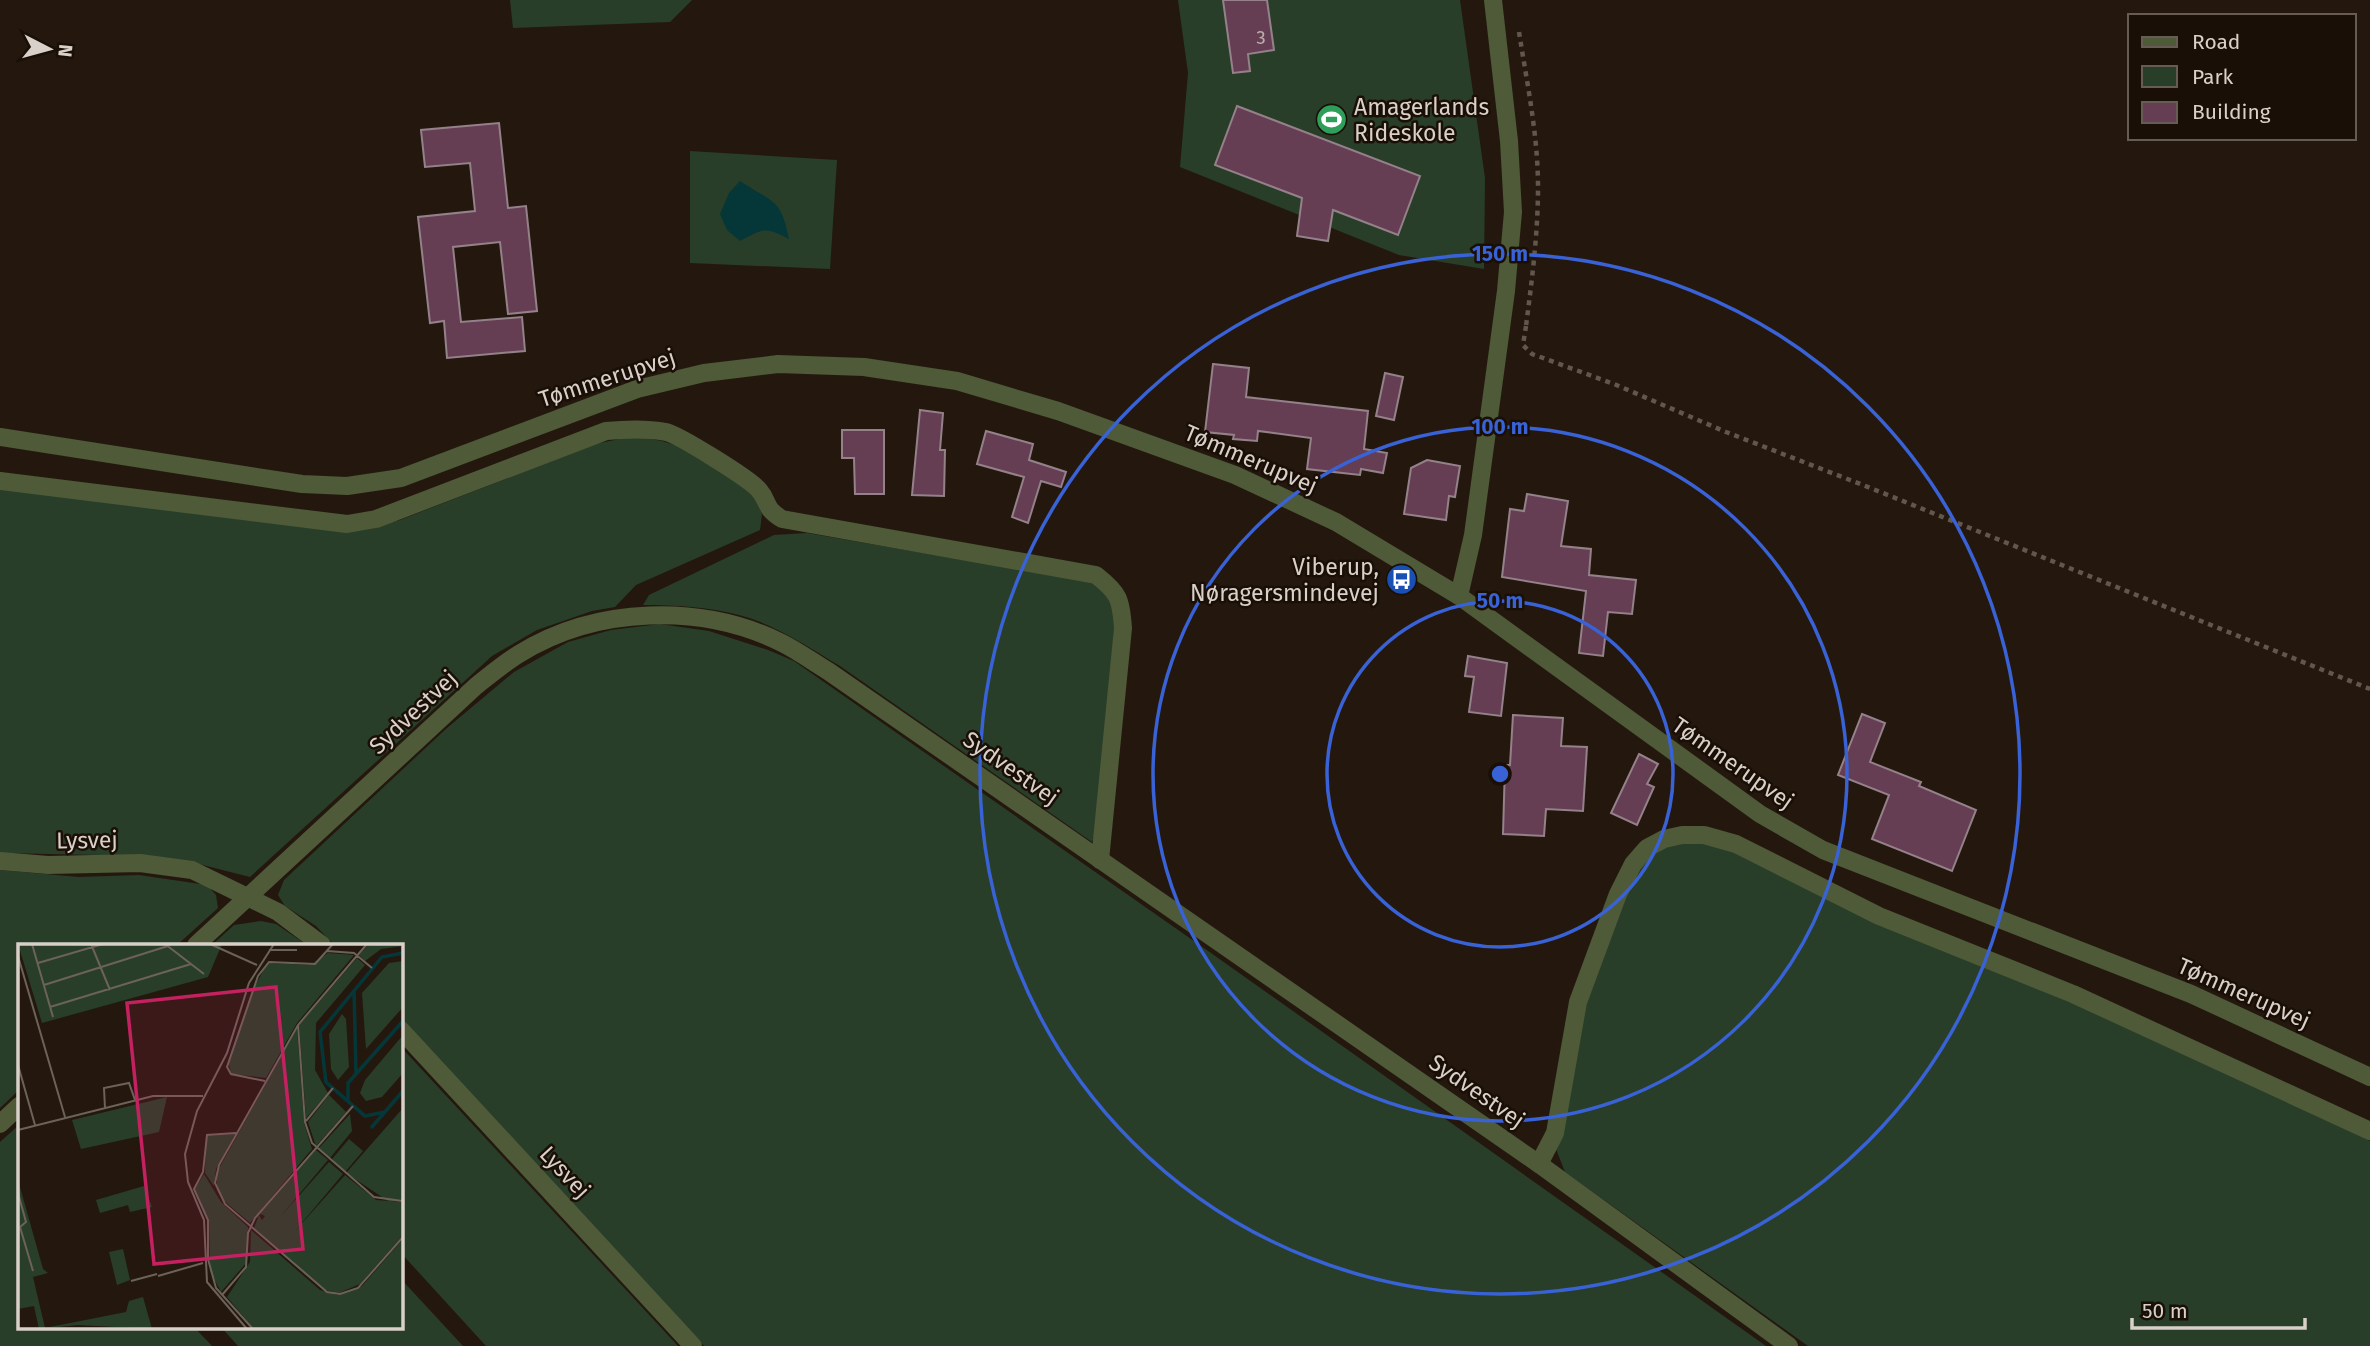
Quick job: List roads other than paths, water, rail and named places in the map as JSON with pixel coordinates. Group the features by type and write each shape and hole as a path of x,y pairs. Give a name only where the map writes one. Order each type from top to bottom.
{"street":[{"path":"1459,596 1473,535 1506,291 1513,212 1509,141 1493,0"},
{"name":"Tømmerupvej","path":"0,437 302,484 348,486 401,478 637,389 704,373 778,363 864,367 970,385 1058,411 1235,475 1336,522 1459,596 1760,814 1824,850 2191,994 2370,1077"},
{"path":"0,481 346,524 376,519 606,431 638,428 669,432 723,464 759,490 769,511 782,519 1096,575 1114,588 1121,603 1123,628 1100,860"},
{"name":"Sydvestvej","path":"197,944 476,686 520,653 569,630 622,617 677,615 730,624 782,643 828,671 1539,1164 1789,1346"},
{"path":"1539,1164 1555,1133 1578,1002 1618,894 1633,864 1647,848 1664,839 1682,835 1703,835 1736,844 1879,916 2073,994 2370,1131"},
{"name":"Lysvej","path":"0,861 86,866 140,863 192,870 278,912 321,944"},
{"name":"Lysvej","path":"402,1031 693,1346"},
{"path":"0,1124 18,1107"}],"water":[{"path":"740,181 779,208 789,239 775,232 764,231 740,241 727,230 720,214 729,193"}],"place":[{"name":"Amagerlands Rideskole","path":"1331,120"},
{"name":"Viberup, Nøragersmindevej","path":"1402,580"}]}
